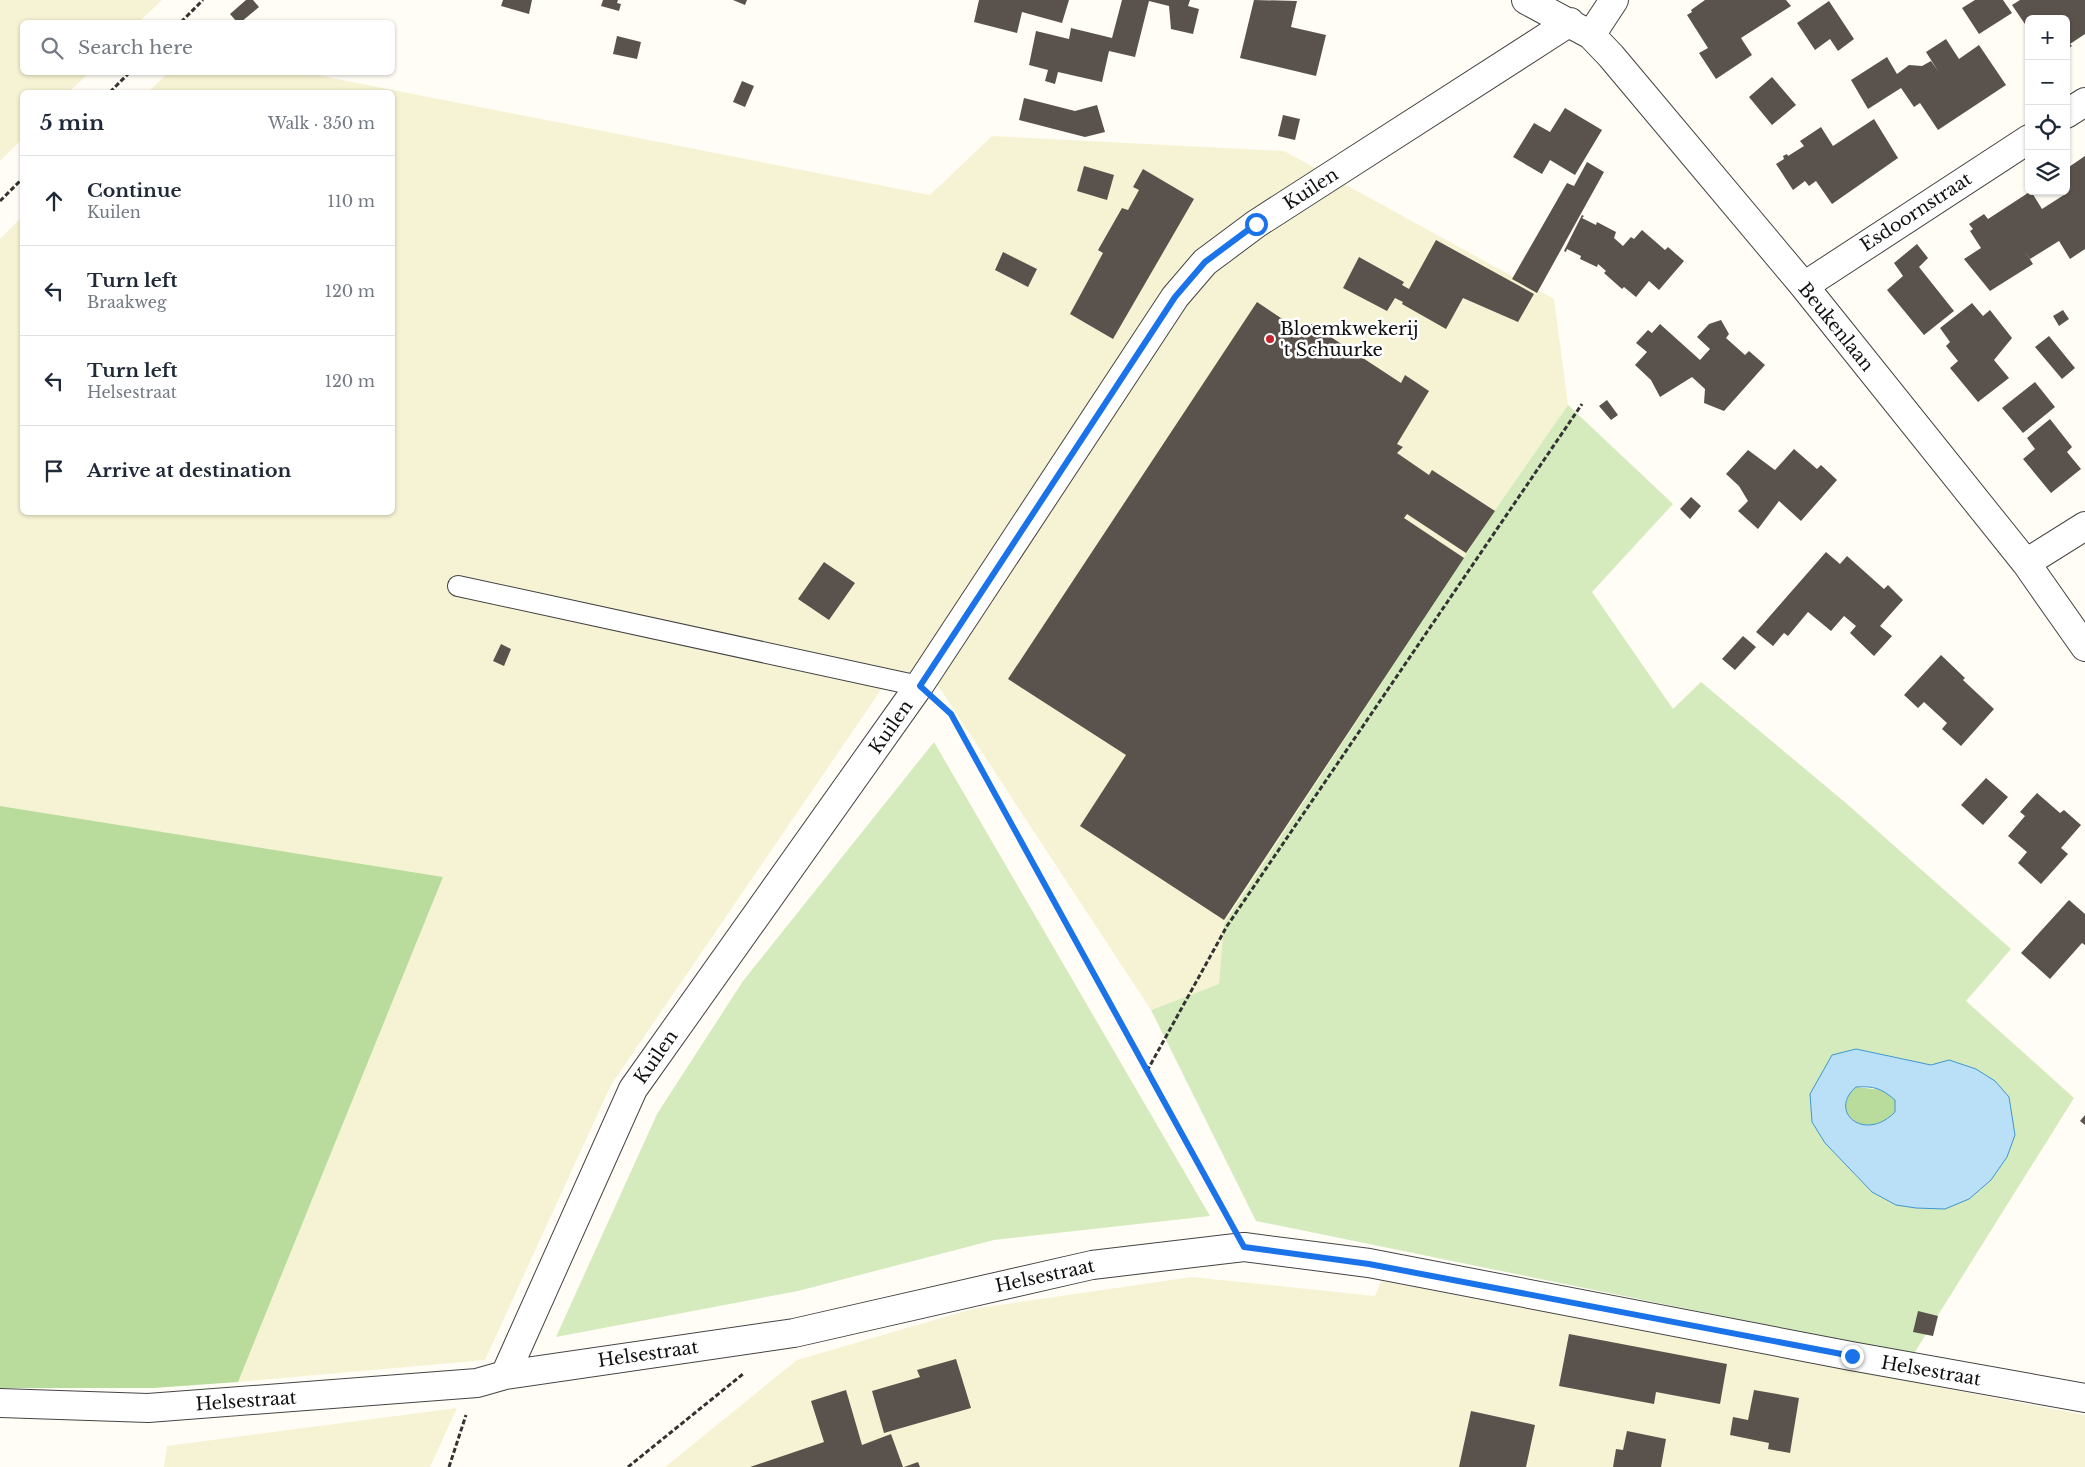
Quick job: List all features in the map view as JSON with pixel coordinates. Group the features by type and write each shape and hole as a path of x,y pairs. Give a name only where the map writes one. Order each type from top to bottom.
{"street":[{"name":"Beukenlaan","path":"1526,0 1580,29 1611,56 1804,286 2026,563 2085,647"},
{"path":"1580,29 1614,0"},
{"name":"Kuilen","path":"504,1375 633,1089 920,686 1175,297 1205,262 1256,224 1580,29"},
{"path":"2070,111 2085,102"},
{"name":"Esdoornstraat","path":"1804,286 2025,142"},
{"path":"2026,563 2085,526"},
{"name":"Helsestraat","path":"0,1403 148,1408 477,1383 504,1375 794,1333 1092,1265 1244,1247 1369,1264 1852,1356 2085,1398"}],"lane":[{"path":"458,586 920,686"}],"path":[{"path":"183,20 203,0"},
{"path":"112,90 127,75"},
{"path":"0,201 20,181"},
{"path":"1147,1070 1227,926 1582,404"},
{"path":"920,686 951,714 1244,1247"},
{"path":"628,1467 748,1369"},
{"path":"449,1467 477,1383"}],"shaded area":[{"path":"0,0 162,0 141,20 20,20 20,75 87,75 71,90 20,90 20,141 0,161"},
{"path":"166,75 316,75 393,90 150,90"},
{"path":"395,90 930,195 992,136 1284,151 1554,299 1568,405 1493,513 1225,924 1219,984 1151,1010 935,681 883,687 611,1085 485,1360 238,1382 442,878 0,806 0,239 20,219 20,515 395,515"},
{"path":"1192,1277 1375,1296 1381,1281 2085,1415 2085,1467 665,1467 797,1360 972,1309"},
{"path":"457,1408 430,1467 164,1467 167,1446"}],"green space":[{"path":"1568,405 1673,504 1592,592 1673,709 1701,682 1847,804 2011,949 1966,1001 2074,1098 1913,1355 1256,1221 1151,1010 1219,984 1224,924 1493,513","holes":["1856,1049 1931,1065 1949,1060 1976,1069 1995,1081 2009,1098 2007,1157 1991,1180 1969,1199 1896,1205 1872,1192 1825,1143 1812,1122"]},
{"path":"934,742 1210,1216 994,1240 798,1291 556,1337 657,1114 743,981"},
{"path":"0,806 443,877 238,1382 153,1388 0,1388"},
{"path":"1856,1087 1883,1090 1895,1100 1895,1112 1884,1121 1872,1125 1862,1124 1853,1120 1848,1114 1846,1106 1848,1097"}],"water":[{"path":"1856,1049 1931,1065 1949,1060 1976,1069 1995,1081 2009,1097 2015,1135 2007,1157 1991,1180 1969,1199 1945,1209 1896,1205 1872,1192 1825,1143 1812,1122 1810,1094 1832,1055","holes":["1856,1087 1881,1090 1890,1096 1895,1100 1895,1112 1884,1121 1872,1125 1862,1124 1853,1120 1848,1114 1846,1106 1848,1097"]}],"building":[{"path":"246,0 253,0 259,7 243,20 235,20 230,14"},
{"path":"503,0 532,0 529,14 501,6"},
{"path":"603,0 618,0 617,3 621,4 619,11 601,6"},
{"path":"733,0 747,0 745,5"},
{"path":"979,0 1069,0 1062,23 1022,12 1017,33 974,22"},
{"path":"1122,0 1190,0 1188,6 1199,9 1193,34 1171,29 1169,6 1149,1 1135,57 1109,51 1102,82 1058,72 1055,84 1045,81 1048,70 1029,65 1036,31 1069,39 1071,28 1112,38"},
{"path":"1254,0 1297,1 1291,27 1326,35 1316,76 1240,58"},
{"path":"1705,0 1786,0 1791,6 1741,38 1752,55 1716,79 1699,53 1708,48 1687,15"},
{"path":"1975,0 2003,0 2012,13 1979,34 1962,8"},
{"path":"2020,0 2085,0 2085,34 2070,44 2070,15 2025,15 2025,24 2012,5"},
{"path":"1829,1 1854,39 1838,51 1830,39 1815,50 1797,23"},
{"path":"617,36 641,42 637,59 613,54"},
{"path":"1946,39 1959,59 1979,45 2006,85 1938,130 1920,103 1914,107 1901,88 1868,109 1851,80 1887,57 1897,74 1909,65 1922,66 1931,61 1938,71 1926,52"},
{"path":"1772,77 1796,105 1772,125 1749,97"},
{"path":"742,81 754,86 745,107 733,102"},
{"path":"1024,98 1075,111 1097,105 1105,132 1085,137 1019,120"},
{"path":"1565,108 1602,130 1575,175 1550,160 1542,174 1513,157 1534,123 1550,132"},
{"path":"1283,115 1300,119 1295,140 1278,136"},
{"path":"1874,119 1898,158 1832,204 1816,181 1809,186 1805,181 1793,190 1776,164 1784,159 1783,156 1787,154 1788,156 1804,146 1800,141 1821,127 1833,146"},
{"path":"2085,156 2085,249 2070,259 2059,241 2030,259 2024,250 2033,264 1990,291 1964,259 1981,248 1970,231 1973,229 1969,224 1984,214 1988,219 2025,195 2033,195 2042,209 2064,195 2070,195 2070,166"},
{"path":"1587,162 1604,172 1537,293 1512,279 1567,183 1574,186"},
{"path":"1084,166 1114,175 1107,200 1077,191"},
{"path":"1143,169 1194,199 1113,339 1070,314 1103,253 1098,250 1122,208 1128,210 1139,190 1133,187"},
{"path":"1582,215 1584,216 1582,218 1596,225 1597,222 1616,232 1614,238 1623,246 1631,237 1634,239 1642,230 1665,250 1668,247 1684,261 1659,290 1649,281 1636,297 1624,287 1622,289 1604,273 1606,271 1598,264 1597,267 1580,259 1581,256 1567,249 1566,252 1564,251"},
{"path":"1436,240 1534,294 1518,322 1463,298 1446,329 1395,298 1387,311 1343,288 1359,257 1404,282 1402,285 1409,289"},
{"path":"1917,244 1928,258 1919,267 1954,311 1924,335 1887,290 1903,276 1894,263"},
{"path":"1003,252 1037,269 1028,287 995,270"},
{"path":"1257,302 1305,334 1311,324 1401,383 1405,375 1429,391 1397,444 1403,447 1397,453 1429,475 1432,470 1495,511 1466,553 1407,514 1404,518 1464,558 1224,920 1080,826 1126,755 1008,679"},
{"path":"1972,303 1983,316 1990,310 2012,338 1994,360 2009,378 1978,402 1950,368 1958,361 1946,346 1950,342 1940,328"},
{"path":"2063,310 2069,319 2059,326 2053,316"},
{"path":"1721,320 1729,334 1726,338 1745,355 1749,351 1765,365 1724,411 1704,403 1705,389 1692,377 1660,397 1651,380 1635,365 1647,352 1636,343 1648,330 1652,333 1660,324 1700,360 1710,349 1697,337 1709,324"},
{"path":"2049,336 2075,368 2062,379 2035,347"},
{"path":"2035,382 2055,407 2023,433 2002,408"},
{"path":"1607,400 1618,415 1611,420 1599,406"},
{"path":"2050,419 2072,447 2067,452 2081,469 2051,493 2023,459 2035,449 2027,438"},
{"path":"1794,449 1817,469 1821,465 1837,480 1801,521 1779,501 1758,529 1738,511 1748,501 1739,486 1726,474 1748,450 1775,470"},
{"path":"1691,497 1701,506 1690,519 1680,509"},
{"path":"1826,552 1840,564 1847,556 1884,589 1888,585 1903,600 1880,626 1892,636 1874,656 1850,633 1856,626 1844,616 1831,631 1808,612 1788,636 1784,633 1773,646 1756,632"},
{"path":"824,562 855,583 829,620 798,599"},
{"path":"1743,636 1756,647 1735,670 1722,659"},
{"path":"501,644 511,649 504,666 493,661"},
{"path":"1941,655 1965,678 1963,680 1994,709 1961,746 1942,729 1947,723 1924,702 1918,708 1904,695"},
{"path":"1986,778 2008,797 1983,825 1961,805"},
{"path":"2037,793 2060,813 2064,810 2081,825 2061,848 2068,854 2041,884 2018,863 2027,852 2008,836 2025,816 2020,812"},
{"path":"2069,900 2085,914 2085,945 2082,943 2050,979 2021,953"},
{"path":"2085,1115 2085,1125 2080,1121"},
{"path":"1918,1311 1938,1316 1933,1336 1913,1332"},
{"path":"1569,1334 1727,1364 1720,1404 1656,1392 1654,1404 1559,1386"},
{"path":"956,1359 971,1408 884,1433 872,1391 920,1377 917,1370"},
{"path":"846,1390 862,1445 891,1434 903,1467 750,1467 824,1442 811,1401"},
{"path":"1754,1390 1799,1398 1790,1453 1768,1449 1769,1443 1730,1435 1733,1417 1748,1420"},
{"path":"1471,1411 1535,1425 1526,1467 1459,1467"},
{"path":"1627,1431 1666,1439 1661,1467 1613,1467 1616,1449 1623,1450"},
{"path":"918,1462 920,1467 904,1467"}],"place":[{"name":"Bloemkwekerij 't Schuurke","path":"1270,339"}],"route":[{"path":"1256,224 1205,262 1175,297 920,686 951,714 1244,1247 1369,1264 1852,1356"}]}
